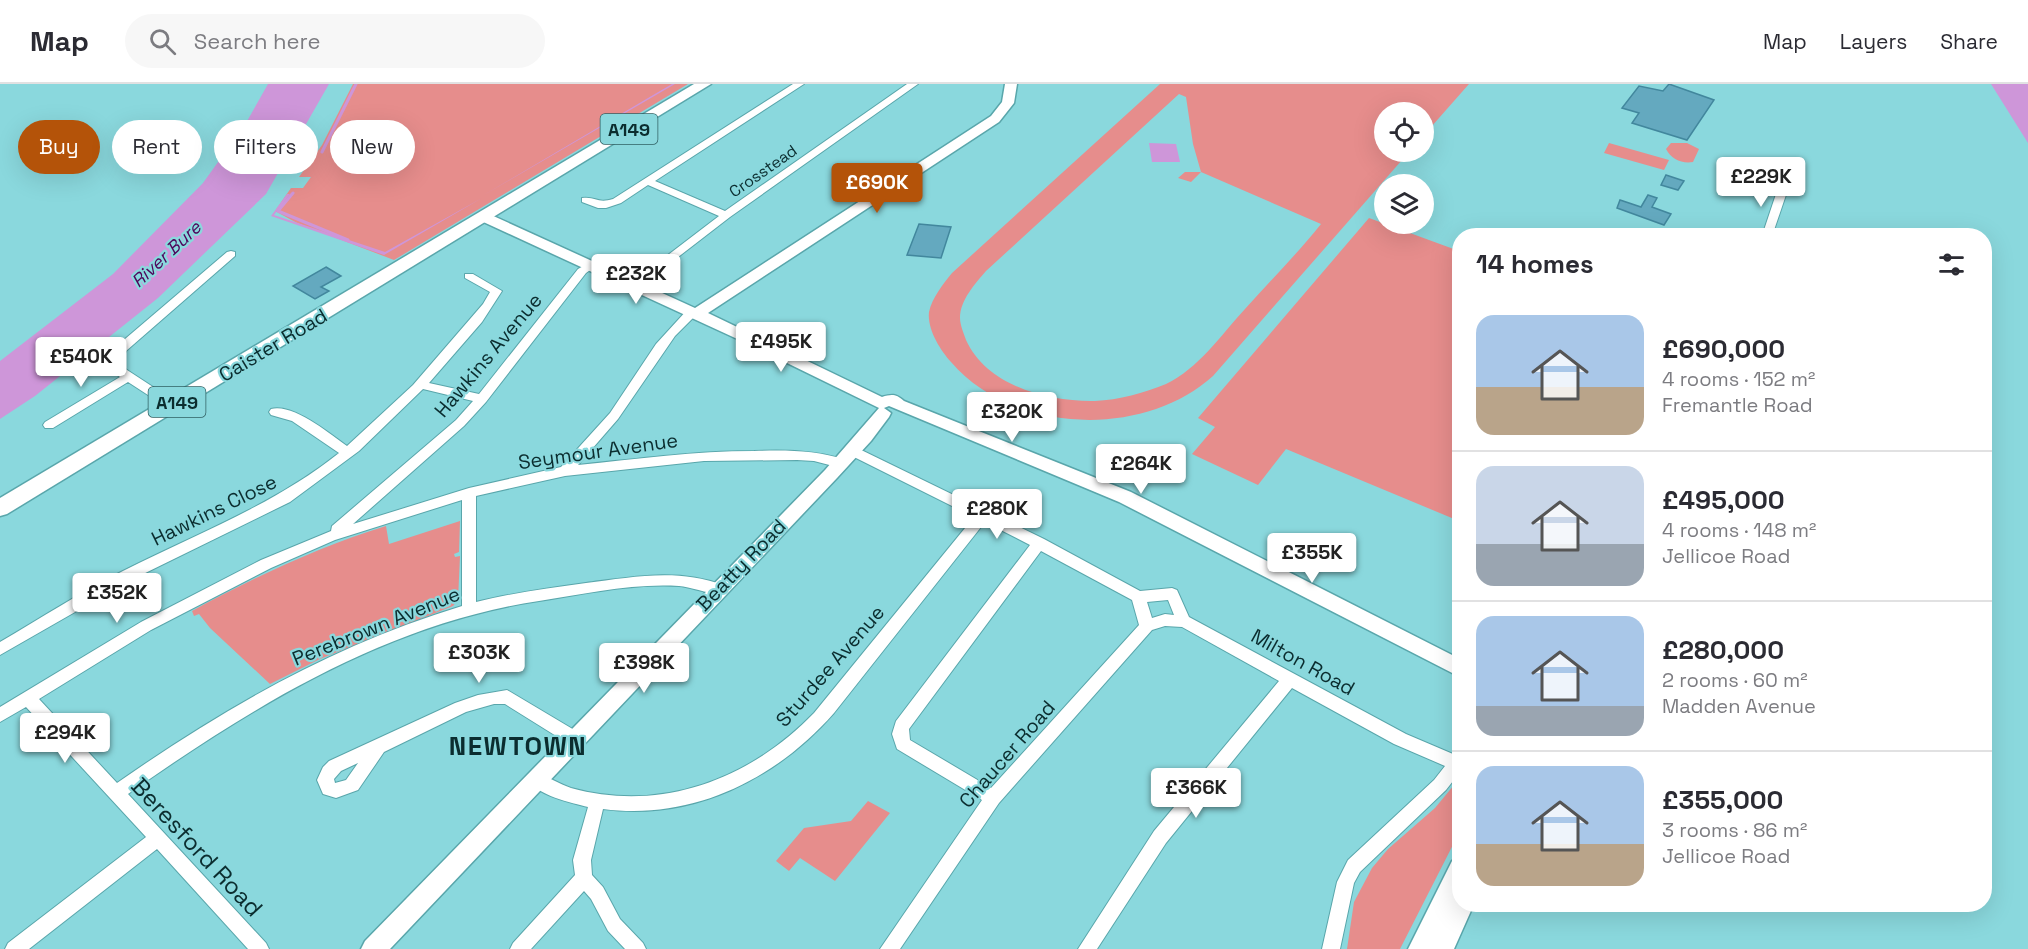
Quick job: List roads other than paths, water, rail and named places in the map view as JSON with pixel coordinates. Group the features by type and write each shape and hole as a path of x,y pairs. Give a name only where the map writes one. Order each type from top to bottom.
{"main road":[{"name":"A149","path":"484,217 704,84"},
{"name":"Caister Road","path":"0,508 484,217"}],"street":[{"path":"586,200 596,205 610,205 799,84"},
{"name":"Crosstead","path":"634,286 726,215 913,84"},
{"path":"565,471 614,415 684,318 995,118 1008,103 1011,84"},
{"path":"1770,228 1783,188 1790,182 1794,171 1778,163 1773,164 1771,169 1783,188"},
{"path":"647,181 726,215"},
{"path":"484,217 694,313 888,409 1122,501 1452,665"},
{"path":"172,405 129,377 116,366 115,359 122,348 231,260"},
{"name":"Hawkins Avenue","path":"330,536 434,448 482,399 551,309 582,271 589,266"},
{"name":"Hawkins Close","path":"0,649 126,576 285,498 308,484 390,416 422,385 469,330 496,291 469,276"},
{"path":"49,425 129,377"},
{"path":"422,385 482,399"},
{"name":"Beatty Road","path":"373,949 847,457 888,409"},
{"path":"275,412 296,418 347,452"},
{"name":"Seymour Avenue","path":"330,536 469,493 565,471 704,456 847,457 983,516 1039,543 1138,597"},
{"path":"469,493 469,610"},
{"path":"1150,514 1452,679"},
{"name":"Sturdee Avenue","path":"537,780 565,794 597,802 658,804 694,796 738,781 778,756 812,726 983,516"},
{"path":"0,715 165,615 266,564 330,536"},
{"path":"993,798 903,744 900,734 902,726 1039,543"},
{"name":"Perebrown Avenue","path":"114,794 216,725 279,689 379,643 469,610 513,599 630,583 698,582 718,589"},
{"path":"1172,594 1185,621 1165,620 1147,626 1138,597 1172,594"},
{"name":"Milton Road","path":"1185,621 1289,680 1400,738 1452,761"},
{"name":"Chaucer Road","path":"889,949 993,798 1147,626"},
{"path":"1087,949 1160,837 1289,680"},
{"path":"378,748 442,715 497,695 507,697 575,739"},
{"name":"Beresford Road","path":"27,698 260,949"},
{"path":"1331,949 1346,882 1354,866 1452,771"},
{"path":"597,802 582,860 584,878 597,893 614,925 637,949"},
{"path":"14,949 157,839"},
{"path":"519,949 584,878"},
{"path":"1420,949 1452,885"},
{"path":"1441,949 1459,912"}],"water":[{"path":"268,84 329,84 308,120 248,120"},
{"path":"675,84 482,196 648,98"},
{"path":"1991,84 2028,84 2028,143"},
{"path":"1149,143 1176,144 1180,162 1152,162"},
{"name":"River Bure","path":"214,168 214,174 277,174 266,194 158,298 35,396 0,419 0,361 113,274 203,183"},
{"path":"287,194 290,194 274,215 385,252 482,198 384,255 271,216"}],"waterway":[{"path":"322,152 356,84"},
{"path":"293,193 278,211 348,240"}],"district":[{"name":"NEWTOWN","path":"518,746"}]}
